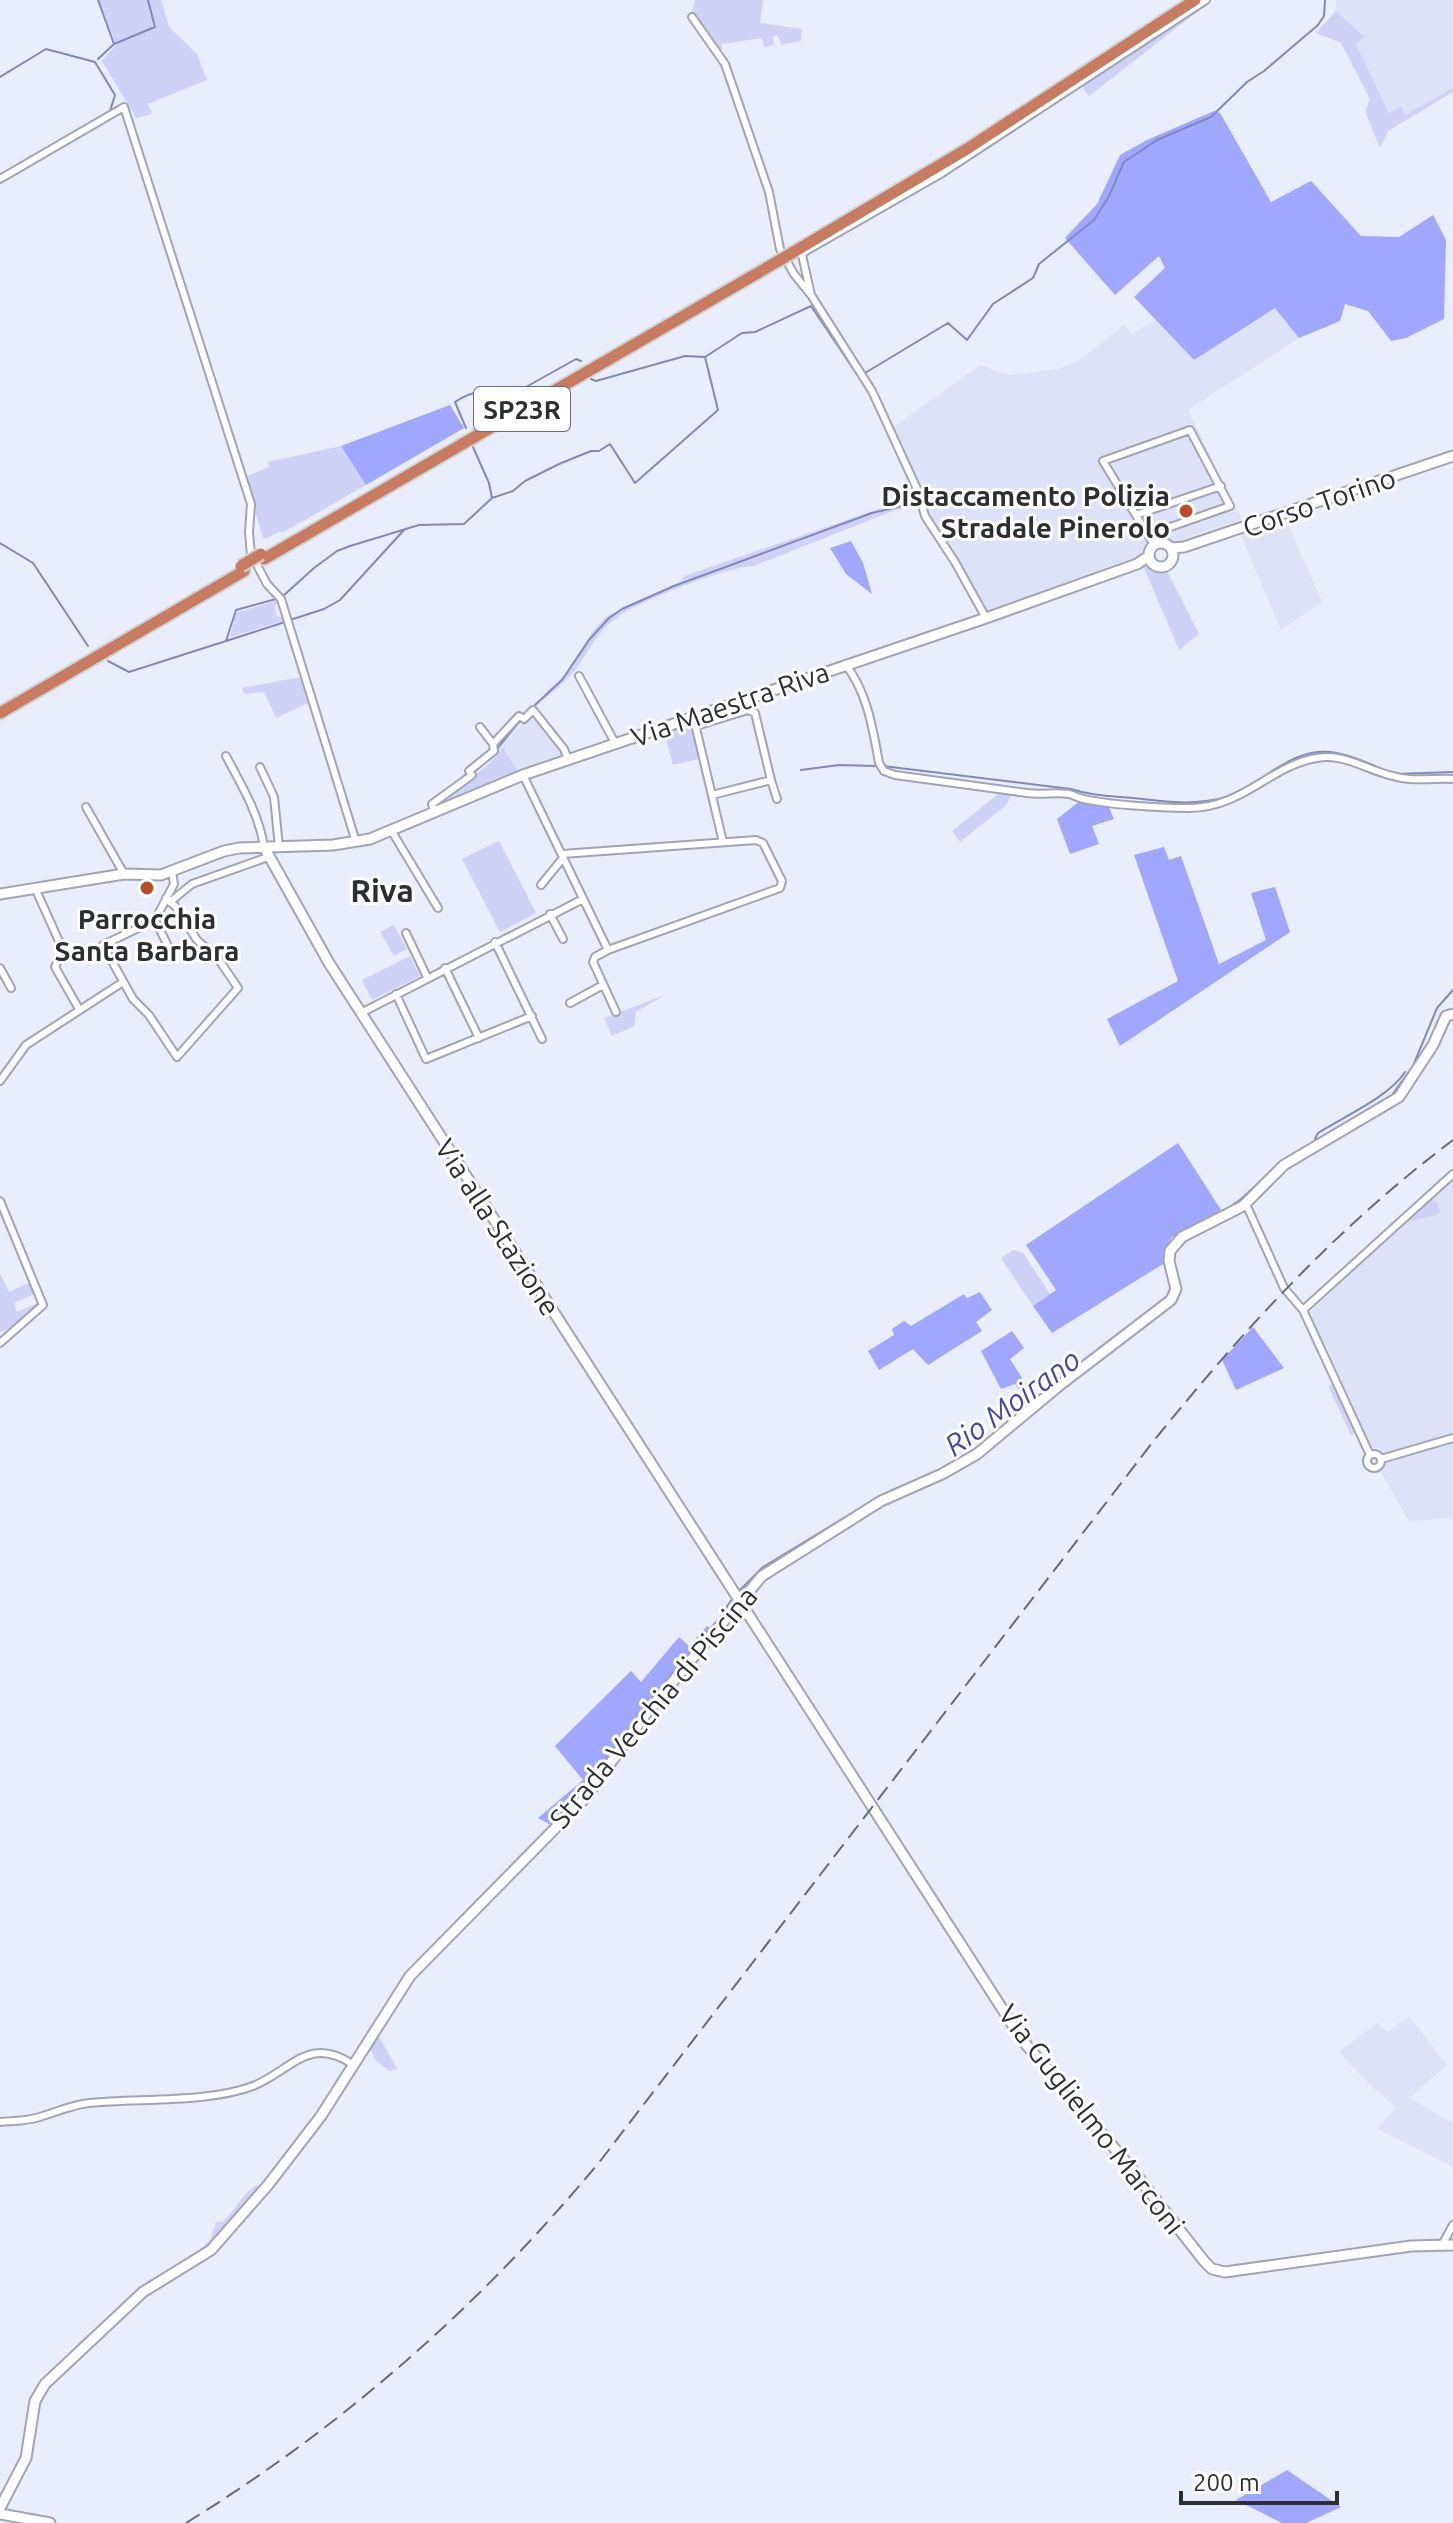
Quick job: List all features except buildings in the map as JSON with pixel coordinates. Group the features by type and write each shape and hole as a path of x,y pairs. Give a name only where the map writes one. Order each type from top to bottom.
{"highway":[{"name":"SP23R","path":"0,706 778,258 962,145 1185,0"},
{"name":"SP23R","path":"790,250 967,149 1195,0"},
{"name":"SP23R","path":"0,713 242,568"}],"street":[{"path":"811,295 802,255 806,251 939,175 1206,0"},
{"path":"692,17 725,64 769,192 780,249 872,391 918,491 925,516 986,618"},
{"path":"0,179 124,107 251,504 249,532 267,584 280,596 356,842"},
{"path":"1154,545 1162,543 1172,552 1166,566 1158,566 1151,559 1154,545 1103,461 1190,430 1230,507 1156,532"},
{"name":"Corso Torino","path":"1172,552 1453,456"},
{"path":"1136,515 1221,486"},
{"name":"Via Maestra Riva","path":"1,892 124,874 146,876 172,872 224,851 266,852 279,847 356,842 523,775 615,743 694,721 845,664 1151,559"},
{"path":"845,664 858,685 865,705 879,763 884,771 895,775 1026,793 1069,794 1108,802 1190,808 1247,793 1300,761 1334,756 1393,776 1453,779"},
{"name":"Via Maestra Riva","path":"579,676 615,743"},
{"name":"Via Maestra Riva","path":"434,810 432,804 472,775 469,771 494,751 493,744 519,716 524,719 533,710 564,749 568,759"},
{"path":"723,842 694,721 748,710 755,713 777,799"},
{"path":"480,727 493,744"},
{"path":"168,900 192,884 266,852 258,821 226,756"},
{"path":"260,767 274,797 279,847"},
{"path":"523,775 608,950"},
{"path":"712,795 771,780"},
{"path":"86,807 124,874"},
{"path":"391,830 438,908"},
{"path":"541,885 562,856 723,842 756,840 763,843 782,881 780,888 608,950 592,959 616,1012"},
{"name":"Via alla Stazione","path":"266,852 361,1013 740,1601"},
{"path":"168,900 197,940 217,957 238,988 177,1057 149,1015 133,999 103,945 155,920 168,900 174,882 172,872"},
{"path":"35,888 63,950 55,967 58,977 79,1009"},
{"path":"361,1013 583,899"},
{"path":"550,914 563,939"},
{"path":"155,920 172,954"},
{"path":"406,933 427,977"},
{"path":"495,942 542,1039"},
{"path":"0,968 11,988"},
{"path":"445,968 479,1038"},
{"path":"0,1081 26,1045 123,982"},
{"path":"570,1003 603,985"},
{"path":"396,994 426,1059 532,1016"},
{"name":"Strada Vecchia di Piscina","path":"0,2511 26,2458 35,2401 45,2384 143,2292 211,2250 268,2185 321,2116 410,1976 586,1797 648,1711 762,1576 881,1501 945,1472 994,1441 1060,1385 1171,1300 1176,1289 1170,1271 1170,1251 1182,1237 1246,1204 1284,1165 1399,1097 1433,1045 1440,1024 1446,1016 1453,1014"},
{"path":"1303,1310 1453,1174"},
{"path":"0,1201 43,1305 0,1343"},
{"path":"1246,1204 1284,1288 1303,1310 1370,1455"},
{"path":"1381,1459 1453,1438"},
{"path":"1376,1454 1381,1459 1378,1467 1371,1468 1366,1461 1370,1455 1376,1454"},
{"name":"Via Guglielmo Marconi","path":"740,1601 1023,2041 1212,2269 1219,2272 1236,2271 1448,2244"},
{"path":"0,2122 35,2119 85,2104 236,2090 255,2085 316,2051 328,2052 352,2064"},
{"path":"1448,2244 1453,2225"},
{"path":"0,2511 50,2523"}],"shaded area":[{"path":"99,0 161,0 169,27 197,54 207,80 148,104 152,114 136,118 102,61 116,45"},
{"path":"695,0 763,0 760,23 802,29 801,41 781,45 778,35 773,36 774,45 764,47 762,38 722,44 722,50 718,50 692,11"},
{"path":"1336,0 1453,0 1453,88 1405,115 1389,113 1356,44 1365,37 1336,11"},
{"path":"1211,1 1089,96 1081,86"},
{"path":"1336,11 1365,37 1356,44 1389,113 1401,106 1405,115 1453,88 1453,92 1388,131 1380,148 1365,111 1370,99 1341,43 1316,33"},
{"path":"1214,111 1220,113 1271,202 1311,181 1361,236 1399,237 1433,215 1446,240 1444,319 1406,338 1391,341 1368,311 1345,304 1340,321 1299,338 1275,308 1194,360 1134,297 1165,268 1159,256 1115,295 1065,238 1097,204 1120,155"},
{"path":"1275,308 1299,338 1188,410 1242,520 1177,543 1163,537 1149,542 1138,558 987,611 928,517 892,428 980,365 1009,375 1059,369 1079,360 1124,325 1132,334 1155,320 1194,360"},
{"path":"450,405 464,428 366,485 341,446"},
{"path":"341,446 366,485 282,533 280,531 263,538 245,477 269,467 268,462"},
{"path":"915,500 918,507 895,510 754,566 683,586 627,611 609,624 571,675 534,708 564,676 595,628 609,615 681,581 684,576 893,504"},
{"path":"1285,517 1322,602 1281,630 1239,531"},
{"path":"851,541 863,563 872,594 846,574 830,548"},
{"path":"1143,565 1157,570 1166,569 1199,634 1179,650"},
{"path":"278,600 279,603 274,606 277,617 282,617 283,621 230,637 236,613"},
{"path":"301,677 310,702 276,718 264,692 244,694 242,688"},
{"path":"535,715 565,756 519,773 502,746 517,728"},
{"path":"685,727 692,731 699,759 673,765 664,732"},
{"path":"502,746 519,773 437,806 452,790 481,771"},
{"path":"998,791 1012,795 1005,806 960,842 952,831"},
{"path":"1081,800 1107,803 1114,819 1092,826 1099,844 1070,854 1057,819"},
{"path":"499,841 536,913 500,932 462,859"},
{"path":"1164,847 1169,860 1181,856 1219,964 1266,940 1251,893 1275,887 1290,932 1120,1046 1107,1019 1178,981 1134,855"},
{"path":"394,925 407,949 394,956 380,932"},
{"path":"410,956 420,976 372,1000 362,980"},
{"path":"665,995 636,1012 634,1026 612,1036 604,1018"},
{"path":"1178,1143 1221,1210 1171,1238 1163,1264 1052,1333 1033,1306 1056,1290 1026,1245"},
{"path":"1453,1178 1453,1518 1409,1521 1380,1471 1386,1460 1384,1453 1379,1448 1372,1448 1310,1312"},
{"path":"1431,1200 1437,1202 1438,1214 1409,1222"},
{"path":"1013,1250 1023,1253 1050,1294 1033,1306 1001,1258"},
{"path":"0,1273 9,1292 32,1281 37,1293 14,1303 17,1312 41,1304 22,1322 0,1332"},
{"path":"980,1292 992,1310 976,1322 982,1331 928,1365 913,1349 879,1370 868,1351 894,1335 892,1329 904,1321 911,1326 964,1294 967,1298"},
{"path":"1253,1327 1284,1368 1236,1390 1222,1360"},
{"path":"1012,1331 1024,1348 1010,1359 1034,1397 1027,1402 1015,1384 1001,1389 981,1351"},
{"path":"1333,1384 1355,1433 1351,1435 1328,1386"},
{"path":"707,1626 713,1629 589,1791 553,1826 538,1818 583,1780 555,1746 631,1671 641,1682 679,1637 689,1646"},
{"path":"1409,2016 1447,2065 1409,2098 1453,2123 1453,2167 1377,2129 1396,2107 1339,2052 1377,2023 1387,2032"},
{"path":"377,2033 397,2069 389,2071 376,2060 368,2044"},
{"path":"257,2185 262,2187 213,2244 191,2260 211,2238 216,2222 227,2218"},
{"path":"1287,2470 1341,2507 1306,2523 1282,2523 1236,2500"}],"waterway":[{"path":"98,0 114,44 98,59"},
{"path":"114,44 155,27 148,0"},
{"path":"865,373 948,323 967,340 993,304 1033,278 1039,264 1094,220 1124,162 1157,140 1211,117 1247,82 1318,25 1324,16 1325,0"},
{"path":"0,77 46,49 95,62 115,95 110,111 55,144"},
{"path":"0,183 97,126"},
{"path":"591,379 596,381 685,356 705,357 742,333 755,332 811,306 858,376"},
{"path":"283,596 337,551 419,525 464,524 492,498 513,491 525,481 559,464 591,451 599,451 610,444 635,483 718,410 705,357"},
{"path":"466,428 455,402 488,391 510,396 576,359 581,361"},
{"path":"473,447 489,483 492,498"},
{"path":"535,705 562,680 589,640 622,609 674,586 872,513 911,504 918,506"},
{"path":"290,620 324,609 340,600 404,530"},
{"path":"0,543 33,563 88,646"},
{"path":"108,661 129,672 226,641 236,610 276,599"},
{"path":"226,641 285,622"},
{"path":"497,749 519,722"},
{"path":"1265,776 1298,757 1326,752 1354,758 1389,772"},
{"path":"801,770 839,765 876,766"},
{"path":"883,766 1170,802 1202,802 1228,797"},
{"path":"1395,774 1453,772"},
{"path":"451,786 459,781"},
{"name":"Rio Moirano","path":"1282,1161 1392,1095 1413,1066 1437,1008 1453,990"},
{"name":"Rio Moirano","path":"1315,1139 1318,1133 1388,1090 1405,1072"},
{"name":"Rio Moirano","path":"1225,1210 1278,1165"},
{"name":"Rio Moirano","path":"1163,1312 1176,1302 1180,1291"},
{"name":"Rio Moirano","path":"738,1592 763,1567 867,1504"},
{"name":"Rio Moirano","path":"723,1612 733,1598"}],"railway":[{"path":"186,2523 245,2485 356,2403 460,2312 556,2213 601,2160 1187,1401 1257,1320 1330,1245 1453,1140"}],"place":[{"name":"Distaccamento Polizia Stradale Pinerolo","path":"1186,511"},
{"name":"Parrocchia Santa Barbara","path":"147,888"}],"district":[{"name":"Riva","path":"382,890"}]}
